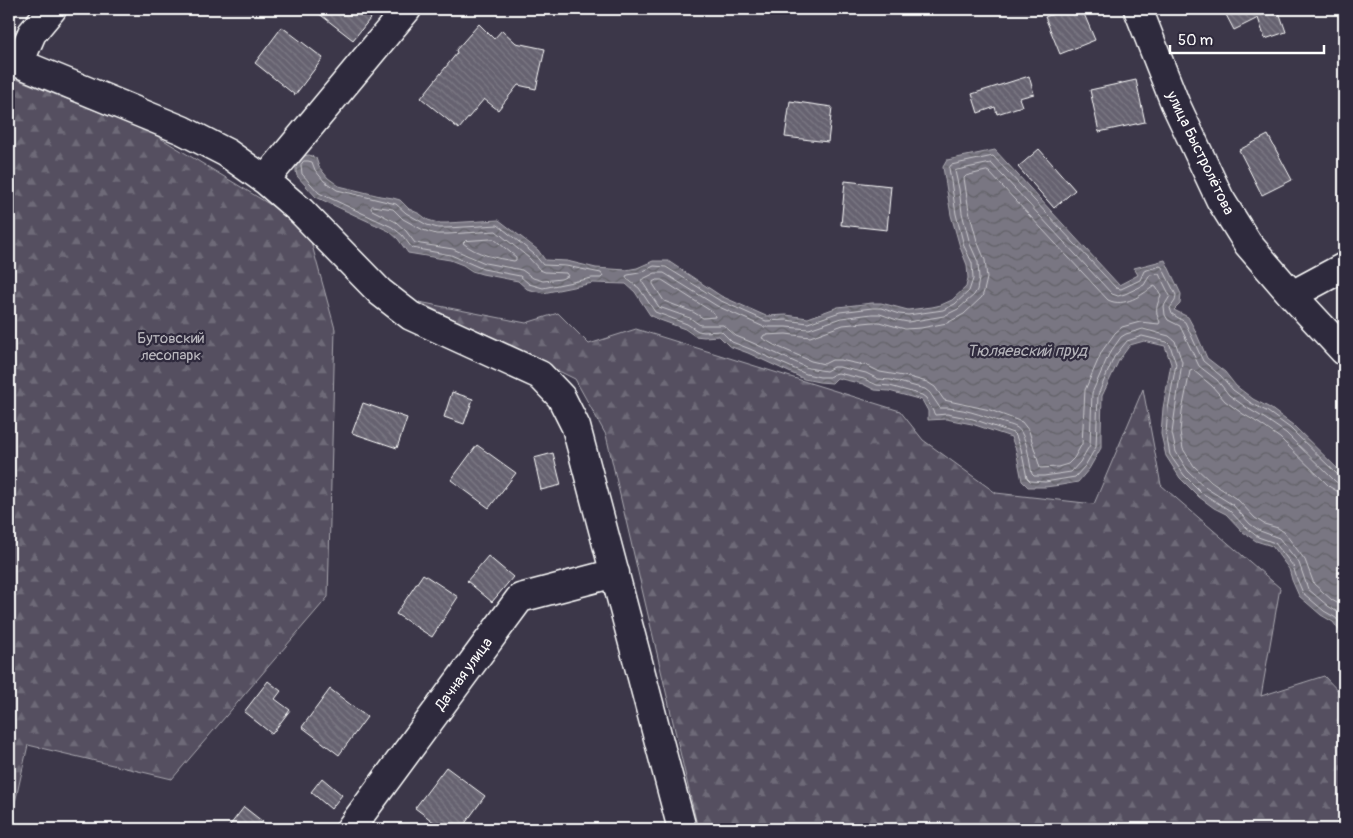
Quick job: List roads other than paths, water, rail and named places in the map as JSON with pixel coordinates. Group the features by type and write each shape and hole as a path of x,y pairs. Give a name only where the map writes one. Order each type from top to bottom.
{"street":[{"path":"52,9 32,33 14,61 182,130 227,153 265,180 301,211 380,292 411,316 540,375 561,397 576,426 682,829"},
{"path":"265,180 407,9"},
{"name":"улица Быстролётова","path":"1138,9 1175,103 1220,199 1248,244 1344,351"},
{"path":"1292,295 1344,267"},
{"name":"Дачная улица","path":"350,829 520,598 615,573"}],"water":[{"name":"Тюляевский пруд","path":"995,150 1119,285 1138,275 1134,268 1165,260 1181,294 1180,304 1174,310 1188,317 1207,358 1225,372 1236,386 1293,425 1344,475 1344,637 1333,622 1321,615 1299,596 1289,569 1272,546 1256,541 1243,532 1226,514 1199,497 1180,478 1166,456 1161,434 1163,408 1171,364 1165,346 1144,341 1130,345 1119,360 1102,396 1101,448 1089,469 1078,482 1045,487 1028,487 1022,481 1016,450 1011,437 972,424 946,419 928,420 928,411 922,400 889,391 875,390 863,384 837,378 832,383 804,379 729,346 719,336 695,336 685,329 650,315 635,292 626,284 593,283 543,293 527,289 518,281 472,271 450,260 408,253 398,239 389,231 316,197 297,176 296,171 296,163 302,156 309,155 316,158 319,167 328,178 339,186 400,200 409,209 428,220 447,223 499,220 538,250 545,260 567,261 596,268 626,270 637,268 653,261 668,261 721,296 766,316 786,315 808,318 838,307 881,303 908,310 941,305 952,300 966,287 968,278 967,265 951,215 943,167 947,160"}],"park label":[{"name":"Бутовский лесопарк","path":"171,346"}]}
